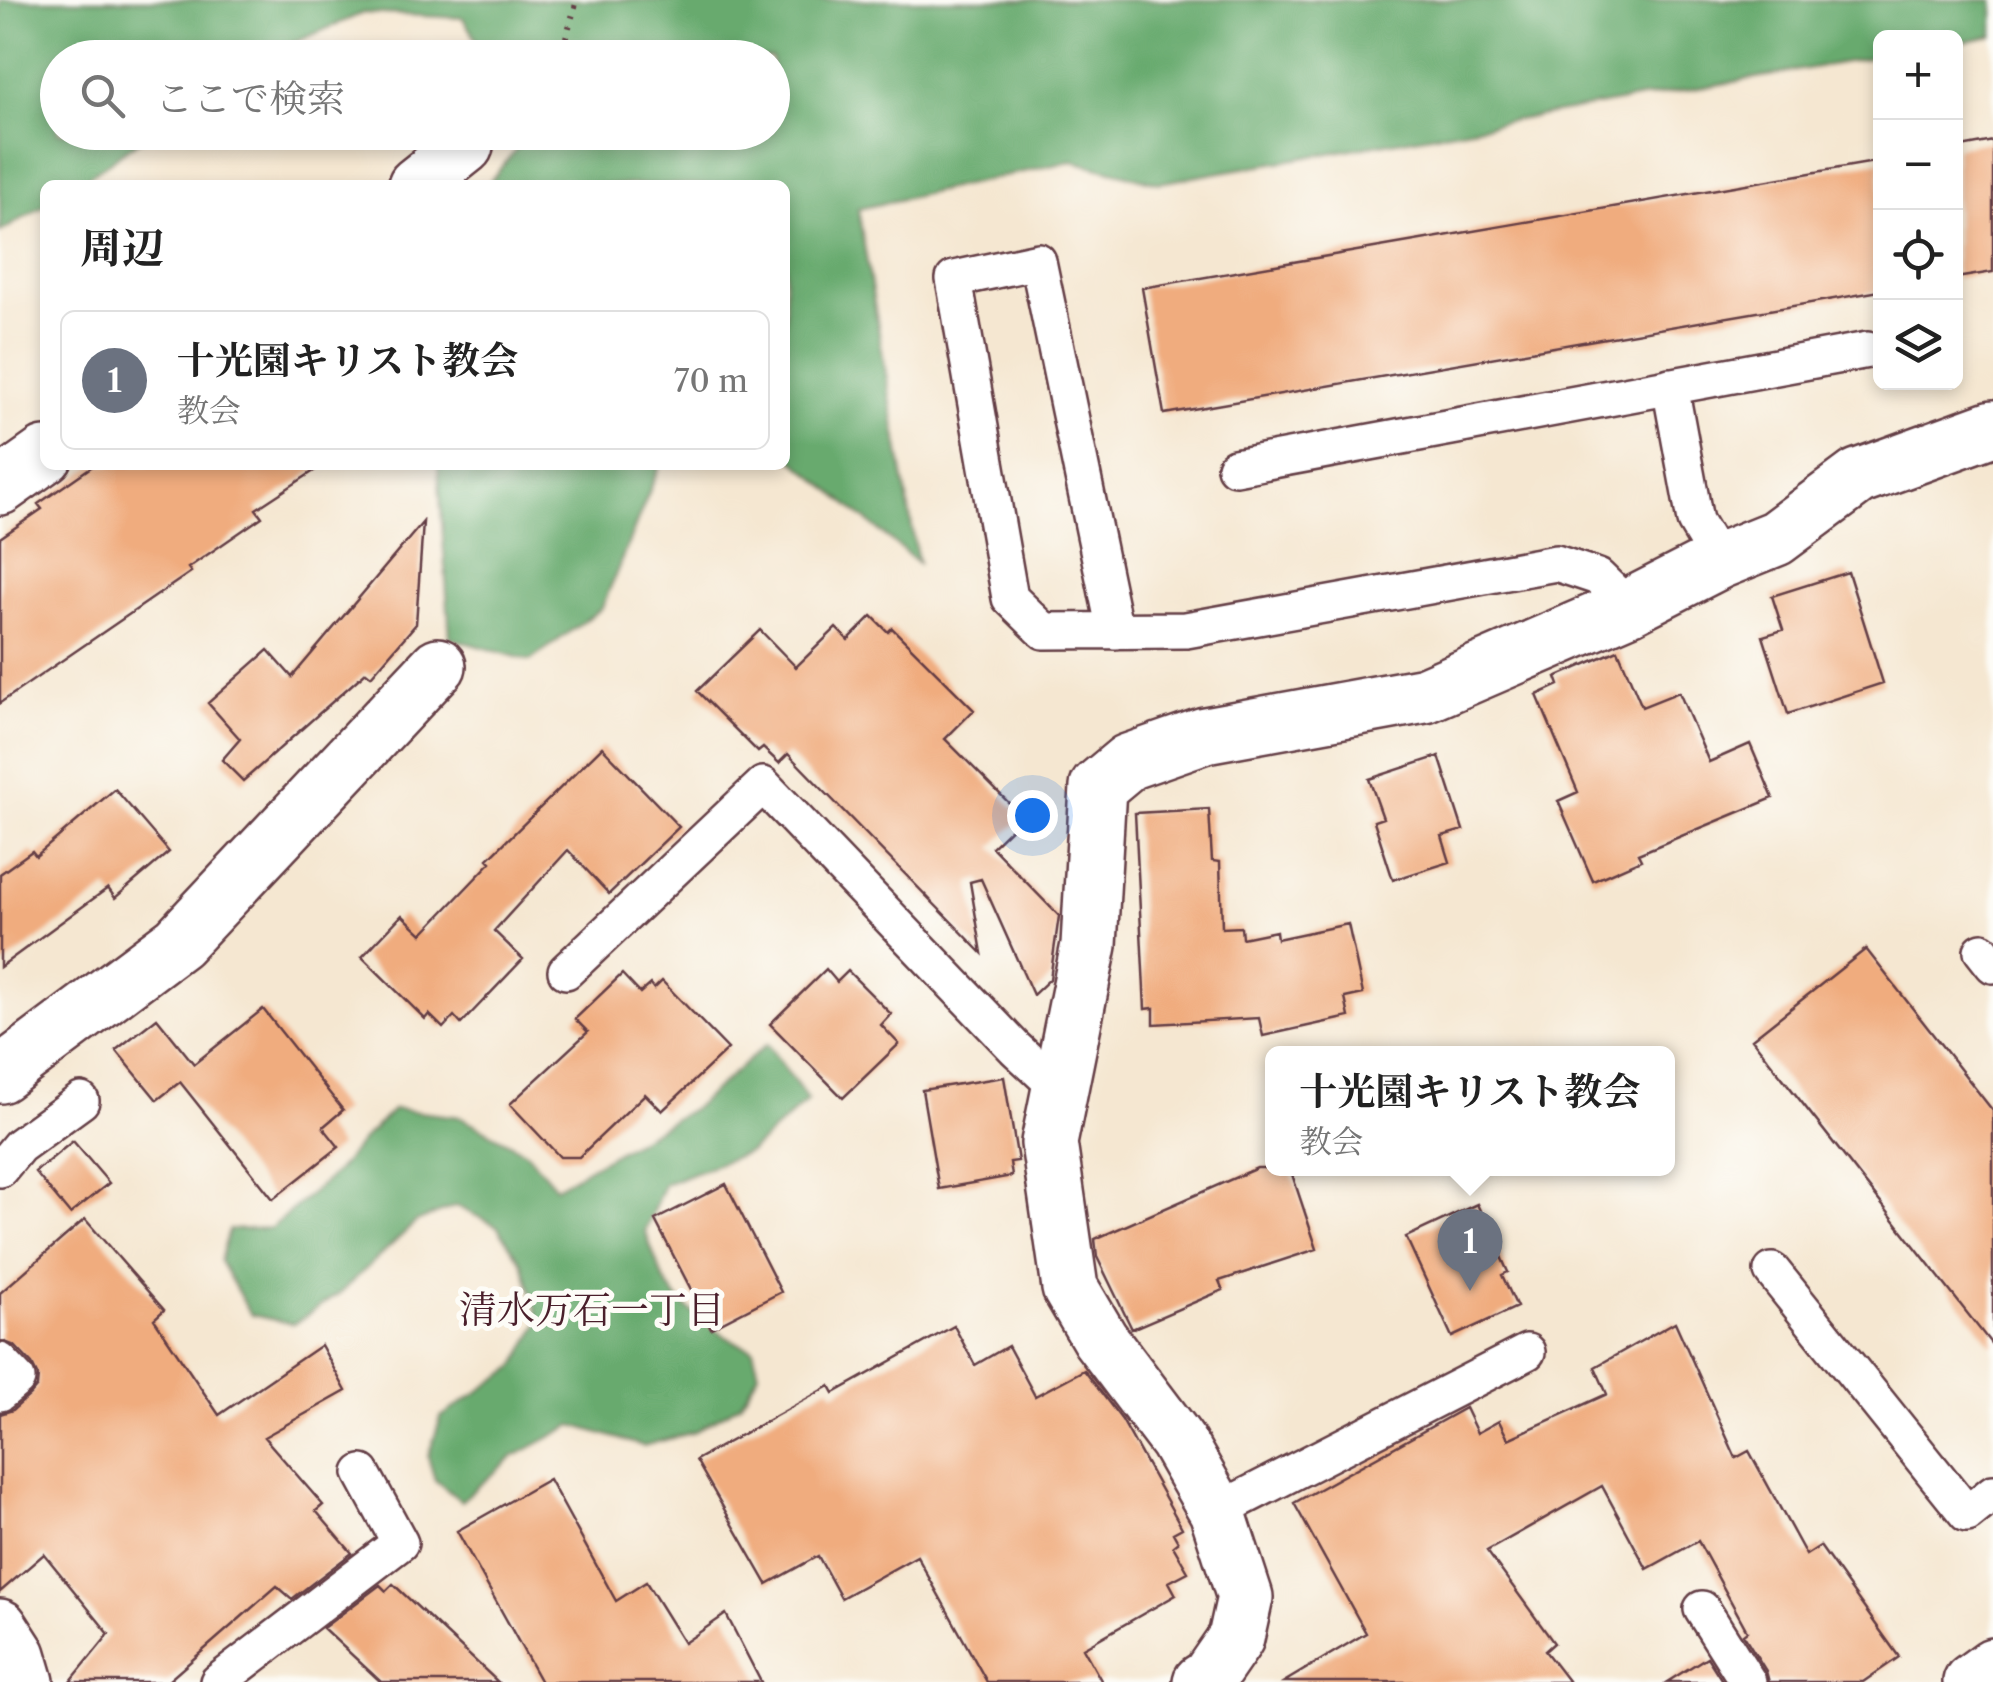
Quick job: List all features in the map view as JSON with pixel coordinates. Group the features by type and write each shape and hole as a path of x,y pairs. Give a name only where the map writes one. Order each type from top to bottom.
{"street":[{"path":"422,180 460,150"},
{"path":"1201,1682 1209,1677 1236,1638 1245,1597 1217,1511 1178,1441 1100,1339 1070,1288 1049,1142 1089,945 1098,787 1128,762 1205,735 1425,695 1629,608 1720,561 1776,538 1858,477 1993,428"},
{"path":"0,487 40,459"},
{"path":"0,1075 178,942 438,666"},
{"path":"0,1627 18,1655 26,1682"},
{"path":"1971,1682 1993,1666"}],"lane":[{"path":"1115,631 1038,262 954,279 1010,598 1044,632 1115,631 1186,630 1556,563 1598,577 1629,608"},
{"path":"1235,467 1868,350"},
{"path":"1670,386 1694,521 1720,561"},
{"path":"566,972 763,785 1014,1048 1058,1088"},
{"path":"0,1169 19,1146 81,1101"},
{"path":"1772,1272 1967,1514 1993,1493"},
{"path":"1217,1511 1527,1352"},
{"path":"0,1362 16,1379 0,1394"},
{"path":"218,1682 400,1543 362,1473"},
{"path":"1702,1609 1748,1682"}],"path":[{"path":"565,40 577,0"}],"green space":[{"path":"0,0 1993,0 1993,36 1963,42 1963,30 1873,30 1873,57 1159,183 1072,161 858,209 918,563 790,457 790,180 491,180 515,150 790,150 790,40 476,40 463,18 363,13 300,40 40,40 40,150 126,150 84,180 40,180 40,208 0,232"},
{"path":"438,470 658,470 602,608 530,661 450,638"},
{"path":"767,1044 808,1100 751,1151 664,1184 645,1231 673,1293 705,1322 753,1349 759,1373 740,1404 694,1432 643,1446 573,1425 513,1457 461,1501 435,1480 428,1457 441,1417 515,1367 540,1321 522,1263 497,1226 456,1206 416,1222 341,1292 294,1324 251,1315 220,1261 229,1230 271,1228 337,1171 394,1109 461,1117 526,1152 556,1187 695,1107"}],"building":[{"path":"1993,141 1993,272 1963,277 1963,210 1963,147"},
{"path":"1873,162 1873,292 1164,414 1142,288"},
{"path":"87,470 315,470 256,509 262,517 188,568 191,572 0,703 0,538 42,509 38,504"},
{"path":"423,522 416,624 371,676 366,672 243,781 222,760 240,739 208,703 268,650 292,677"},
{"path":"1848,572 1883,683 1788,714 1763,636 1783,630 1772,596"},
{"path":"872,616 888,632 892,628 974,710 945,739 1023,817 992,847 1059,916 1050,979 1033,995 981,879 970,882 982,953 788,754 779,763 763,748 758,752 697,691 760,630 796,667 836,628 848,640"},
{"path":"1618,650 1642,707 1679,692 1709,762 1750,744 1773,798 1638,854 1641,860 1593,881 1558,801 1578,792 1537,695 1559,685 1556,677"},
{"path":"602,747 679,827 609,894 568,850 494,931 523,959 461,1024 454,1016 443,1028 429,1014 425,1019 362,957 402,915 422,934 491,862 488,859"},
{"path":"1439,756 1463,830 1442,836 1450,862 1393,880 1374,821 1383,818 1369,779"},
{"path":"115,789 169,852 115,898 108,888 0,967 0,874 32,851 36,856"},
{"path":"1209,809 1212,861 1220,862 1222,928 1241,927 1242,938 1276,931 1277,939 1348,924 1363,994 1345,998 1349,1017 1263,1036 1259,1018 1154,1024 1154,1008 1145,1009 1135,813"},
{"path":"1866,949 1993,1111 1993,1346 1752,1039"},
{"path":"826,969 837,982 848,971 891,1014 881,1025 899,1044 843,1098 770,1024"},
{"path":"622,974 640,993 650,984 654,989 662,981 728,1049 662,1111 645,1094 579,1157 560,1157 510,1104 588,1032 575,1019"},
{"path":"263,1009 343,1110 323,1127 339,1147 273,1199 180,1082 157,1100 116,1050 157,1018 194,1064"},
{"path":"1004,1077 1018,1161 1010,1162 1012,1176 939,1189 922,1090"},
{"path":"73,1141 109,1183 70,1214 35,1172"},
{"path":"1257,1168 1265,1168 1265,1176 1293,1176 1317,1249 1219,1281 1223,1290 1132,1329 1097,1257 1095,1239"},
{"path":"726,1184 781,1292 711,1328 655,1220"},
{"path":"1477,1204 1508,1272 1502,1275 1517,1307 1452,1337 1406,1237"},
{"path":"85,1219 164,1310 154,1319 219,1415 321,1345 346,1391 264,1437 323,1505 316,1511 352,1553 292,1599 277,1586 167,1682 70,1682 109,1634 44,1554 0,1592 0,1414 13,1410 30,1395 37,1387 38,1376 15,1346 0,1340 0,1293"},
{"path":"1675,1322 1736,1458 1749,1451 1806,1555 1820,1546 1899,1657 1863,1682 1769,1682 1743,1634 1747,1631 1698,1541 1647,1569 1602,1486 1487,1551 1554,1643 1545,1651 1569,1682 1284,1682 1366,1633 1294,1503 1465,1408 1477,1433 1499,1421 1508,1439 1607,1394 1595,1367"},
{"path":"954,1326 975,1365 1008,1346 1035,1396 1084,1370 1122,1420 1182,1528 1173,1533 1178,1542 1173,1546 1188,1572 1169,1582 1176,1595 1083,1648 1102,1682 987,1682 917,1556 841,1598 818,1556 767,1584 696,1460 830,1386 834,1393"},
{"path":"549,1479 616,1601 646,1582 684,1643 726,1614 761,1682 541,1682 457,1531"},
{"path":"393,1584 498,1682 381,1682 323,1628 380,1585 386,1591"},
{"path":"1707,1657 1723,1682 1667,1682"}],"place":[{"name":"十光園キリスト教会","path":"1470,1291"}],"district":[{"name":"清水万石一丁目","path":"592,1309"}]}
